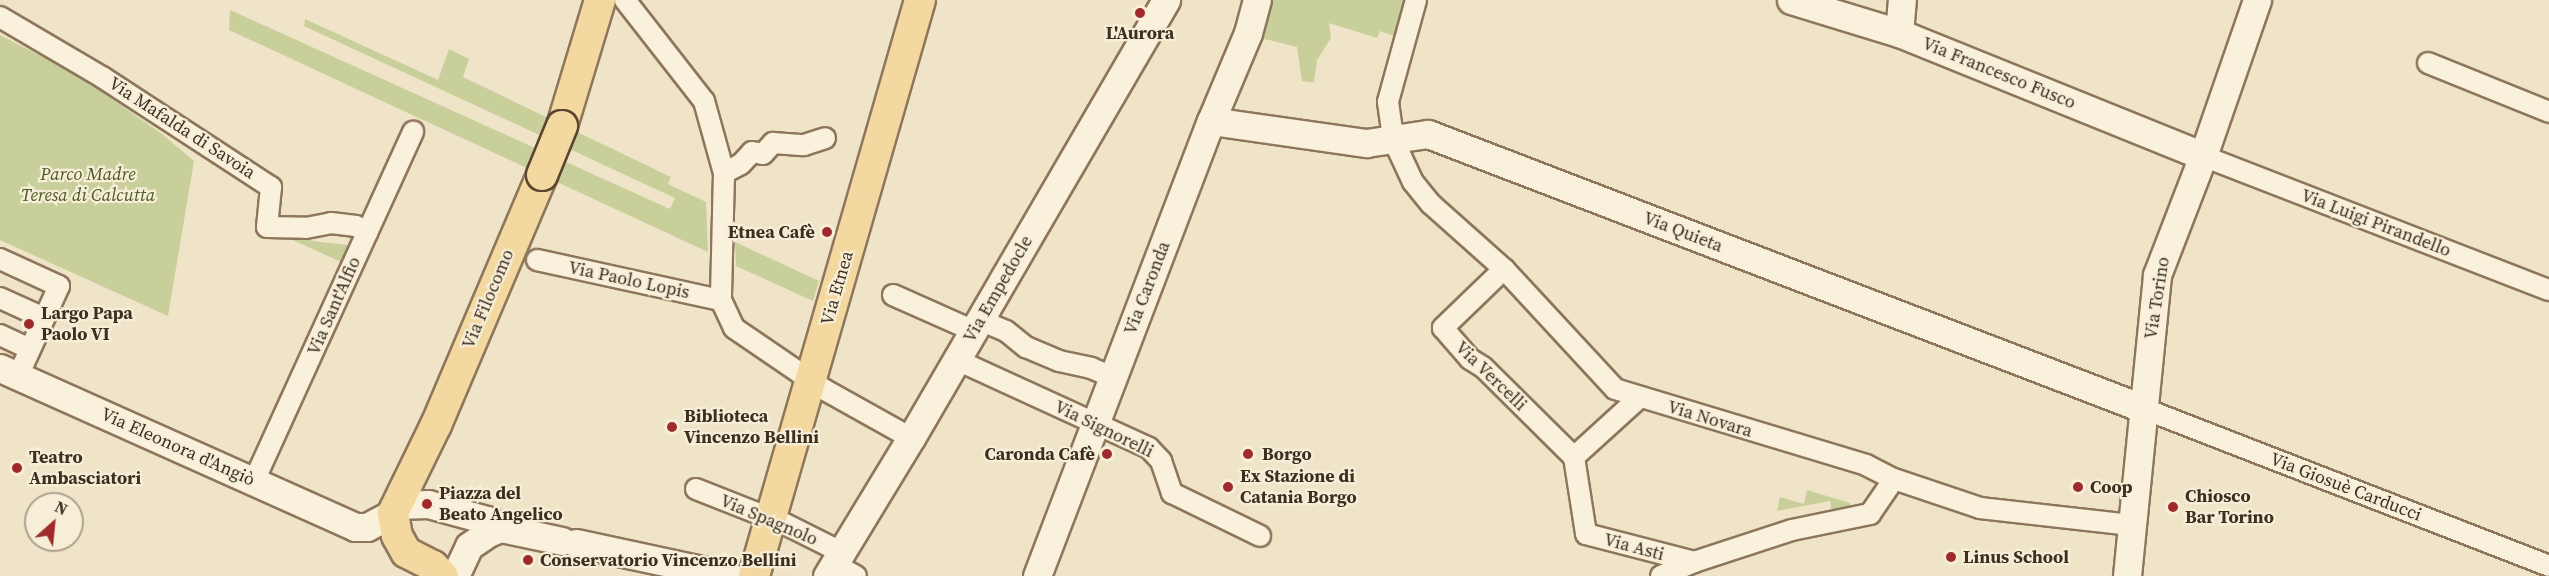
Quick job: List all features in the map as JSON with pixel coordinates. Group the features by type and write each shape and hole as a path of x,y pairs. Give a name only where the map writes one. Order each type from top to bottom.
{"main road":[{"name":"Via Filocomo","path":"395,509 436,424 562,126 600,0"},
{"name":"Via Etnea","path":"754,576 920,0"},
{"name":"Via Empedocle","path":"839,567 911,438 1166,0"},
{"name":"Via Caronda","path":"1037,576 1248,33 1257,0"},
{"name":"Via Francesco Fusco","path":"1791,0 1899,33 2203,156"},
{"path":"1899,33 1902,0"},
{"name":"Via Torino","path":"2127,576 2142,408 2159,268 2203,156 2256,0"},
{"name":"Via Quieta","path":"1212,121 1366,143 1428,134 2142,408"},
{"name":"Via Eleonora d'Angiò","path":"9,372 355,527 367,527 395,509"},
{"path":"443,576 433,566 406,552 397,536 395,509 428,504 487,520 501,528 730,576"},
{"path":"455,576 469,546 488,533 501,528"}],"street":[{"path":"625,0 704,101 724,173 721,300 734,328 825,390 911,438"},
{"name":"Via Novara","path":"1416,0 1388,102 1393,139 1413,182 1431,204 1504,269 1616,389 1866,465 1894,479 1980,508 2131,525"},
{"name":"Via Mafalda di Savoia","path":"0,17 102,77 271,187 267,227 306,228 331,223 356,226 367,232"},
{"path":"2428,63 2549,112"},
{"name":"Via Sant'Alfio","path":"254,481 413,132"},
{"path":"724,173 741,164 752,152 763,154 773,143 804,145 825,138"},
{"name":"Via Luigi Pirandello","path":"2203,156 2549,290"},
{"path":"0,260 59,286 30,349 9,372"},
{"name":"Via Paolo Lopis","path":"537,260 721,300"},
{"name":"Via Vercelli","path":"1504,269 1443,328 1470,359 1483,366 1574,458"},
{"path":"893,295 977,325 1006,331 1026,346 1059,360 1091,368 1114,378"},
{"path":"0,298 44,318"},
{"path":"0,335 30,349"},
{"name":"Via Signorelli","path":"957,360 1154,450 1161,461 1170,489 1176,495 1260,536"},
{"path":"1574,458 1640,398"},
{"name":"Via Giosuè Carducci","path":"2142,408 2549,566"},
{"name":"Via Asti","path":"1574,458 1586,534 1694,562"},
{"path":"1660,576 1694,562 1792,530 1870,514 1894,479"},
{"name":"Via Spagnolo","path":"696,489 771,518 839,567"}],"green space":[{"path":"1269,0 1407,0 1394,36 1380,31 1377,38 1329,23 1331,38 1317,60 1314,82 1309,82 1302,81 1297,47 1257,37 1268,10"},
{"path":"230,10 670,209 675,198 304,26 305,19 438,80 449,49 469,59 463,77 671,177 668,184 706,202 708,252 229,30"},
{"name":"Parco Madre Teresa di Calcutta","path":"0,35 76,74 162,134 194,161 168,316 0,240"},
{"path":"282,235 320,242 348,245 341,262"},
{"path":"735,242 819,281 813,301 736,266"},
{"path":"1807,490 1850,503 1851,508 1832,514 1830,501 1777,511 1780,497 1804,504"}],"place":[{"name":"L'Aurora","path":"1140,13"},
{"name":"Etnea Cafè","path":"827,232"},
{"name":"Largo Papa Paolo VI","path":"29,324"},
{"name":"Biblioteca Vincenzo Bellini","path":"672,427"},
{"name":"Caronda Cafè","path":"1107,454"},
{"name":"Borgo","path":"1248,454"},
{"name":"Teatro Ambasciatori","path":"17,468"},
{"name":"Ex Stazione di Catania Borgo","path":"1228,487"},
{"name":"Coop","path":"2078,487"},
{"name":"Piazza del Beato Angelico","path":"427,504"},
{"name":"Chiosco Bar Torino","path":"2173,507"},
{"name":"Linus School","path":"1951,557"},
{"name":"Conservatorio Vincenzo Bellini","path":"528,560"}]}
